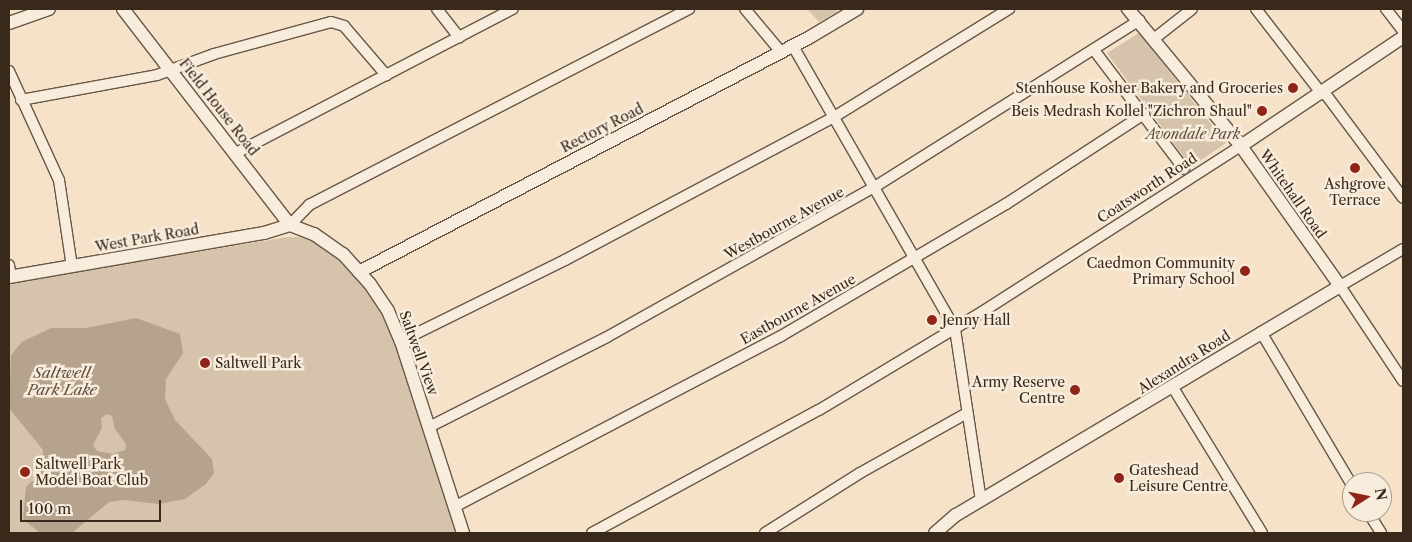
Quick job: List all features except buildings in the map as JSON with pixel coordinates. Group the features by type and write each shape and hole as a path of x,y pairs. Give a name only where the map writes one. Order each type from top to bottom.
{"street":[{"path":"9,23 50,9"},
{"name":"Field House Road","path":"123,9 290,225"},
{"path":"437,9 459,37"},
{"path":"236,153 513,9"},
{"path":"290,225 309,206 689,9"},
{"path":"745,9 781,52"},
{"path":"401,341 565,260 834,117 1009,9"},
{"name":"Whitehall Road","path":"1128,9 1155,38 1240,146 1340,286 1403,381"},
{"path":"1155,38 1192,9"},
{"path":"1256,9 1403,198"},
{"path":"1386,9 1403,32"},
{"name":"Rectory Road","path":"360,272 793,46 852,10"},
{"name":"Westbourne Avenue","path":"428,427 607,337 873,188 1140,20"},
{"path":"22,100 157,75 214,54 331,22 344,26 386,75"},
{"name":"Coatsworth Road","path":"592,533 819,410 955,329 1323,93 1403,37"},
{"path":"793,46 955,329 981,500"},
{"path":"1094,50 1184,169"},
{"path":"9,71 59,180 72,267"},
{"name":"Eastbourne Avenue","path":"454,507 501,480 781,336 914,258 1144,114"},
{"name":"West Park Road","path":"9,273 72,267 264,233 290,225"},
{"name":"Saltwell View","path":"290,225 325,240 360,272 379,296 401,341 463,533"},
{"name":"Alexandra Road","path":"935,533 981,500 1261,332 1403,250"},
{"path":"1261,332 1344,472"},
{"path":"1172,386 1262,533"},
{"path":"765,533 860,473 967,413"},
{"path":"1374,522 1381,533"}],"green space":[{"path":"807,9 835,9 837,12 819,22"},
{"name":"Avondale Park","path":"1139,33 1226,143 1191,167 1107,53"},
{"name":"Saltwell Park","path":"287,237 306,237 327,248 352,272 375,302 392,335 456,533 9,533 9,283"}],"water":[{"name":"Saltwell Park Lake","path":"136,318 180,334 183,353 166,379 165,399 175,420 212,459 214,473 206,484 185,499 158,504 124,500 109,502 72,533 40,533 23,519 26,487 32,481 35,482 42,466 43,450 9,408 11,355 22,342 51,328 86,328","holes":["107,414 112,416 115,429 126,444 125,450 113,454 97,451 93,445 102,428 101,418"]}],"place":[{"name":"Stenhouse Kosher Bakery and Groceries","path":"1293,88"},
{"name":"Beis Medrash Kollel \"Zichron Shaul\"","path":"1262,111"},
{"name":"Ashgrove Terrace","path":"1355,168"},
{"name":"Caedmon Community Primary School","path":"1245,271"},
{"name":"Jenny Hall","path":"932,320"},
{"name":"Saltwell Park","path":"205,363"},
{"name":"Army Reserve Centre","path":"1075,390"},
{"name":"Saltwell Park Model Boat Club","path":"25,472"},
{"name":"Gateshead Leisure Centre","path":"1119,478"}]}
